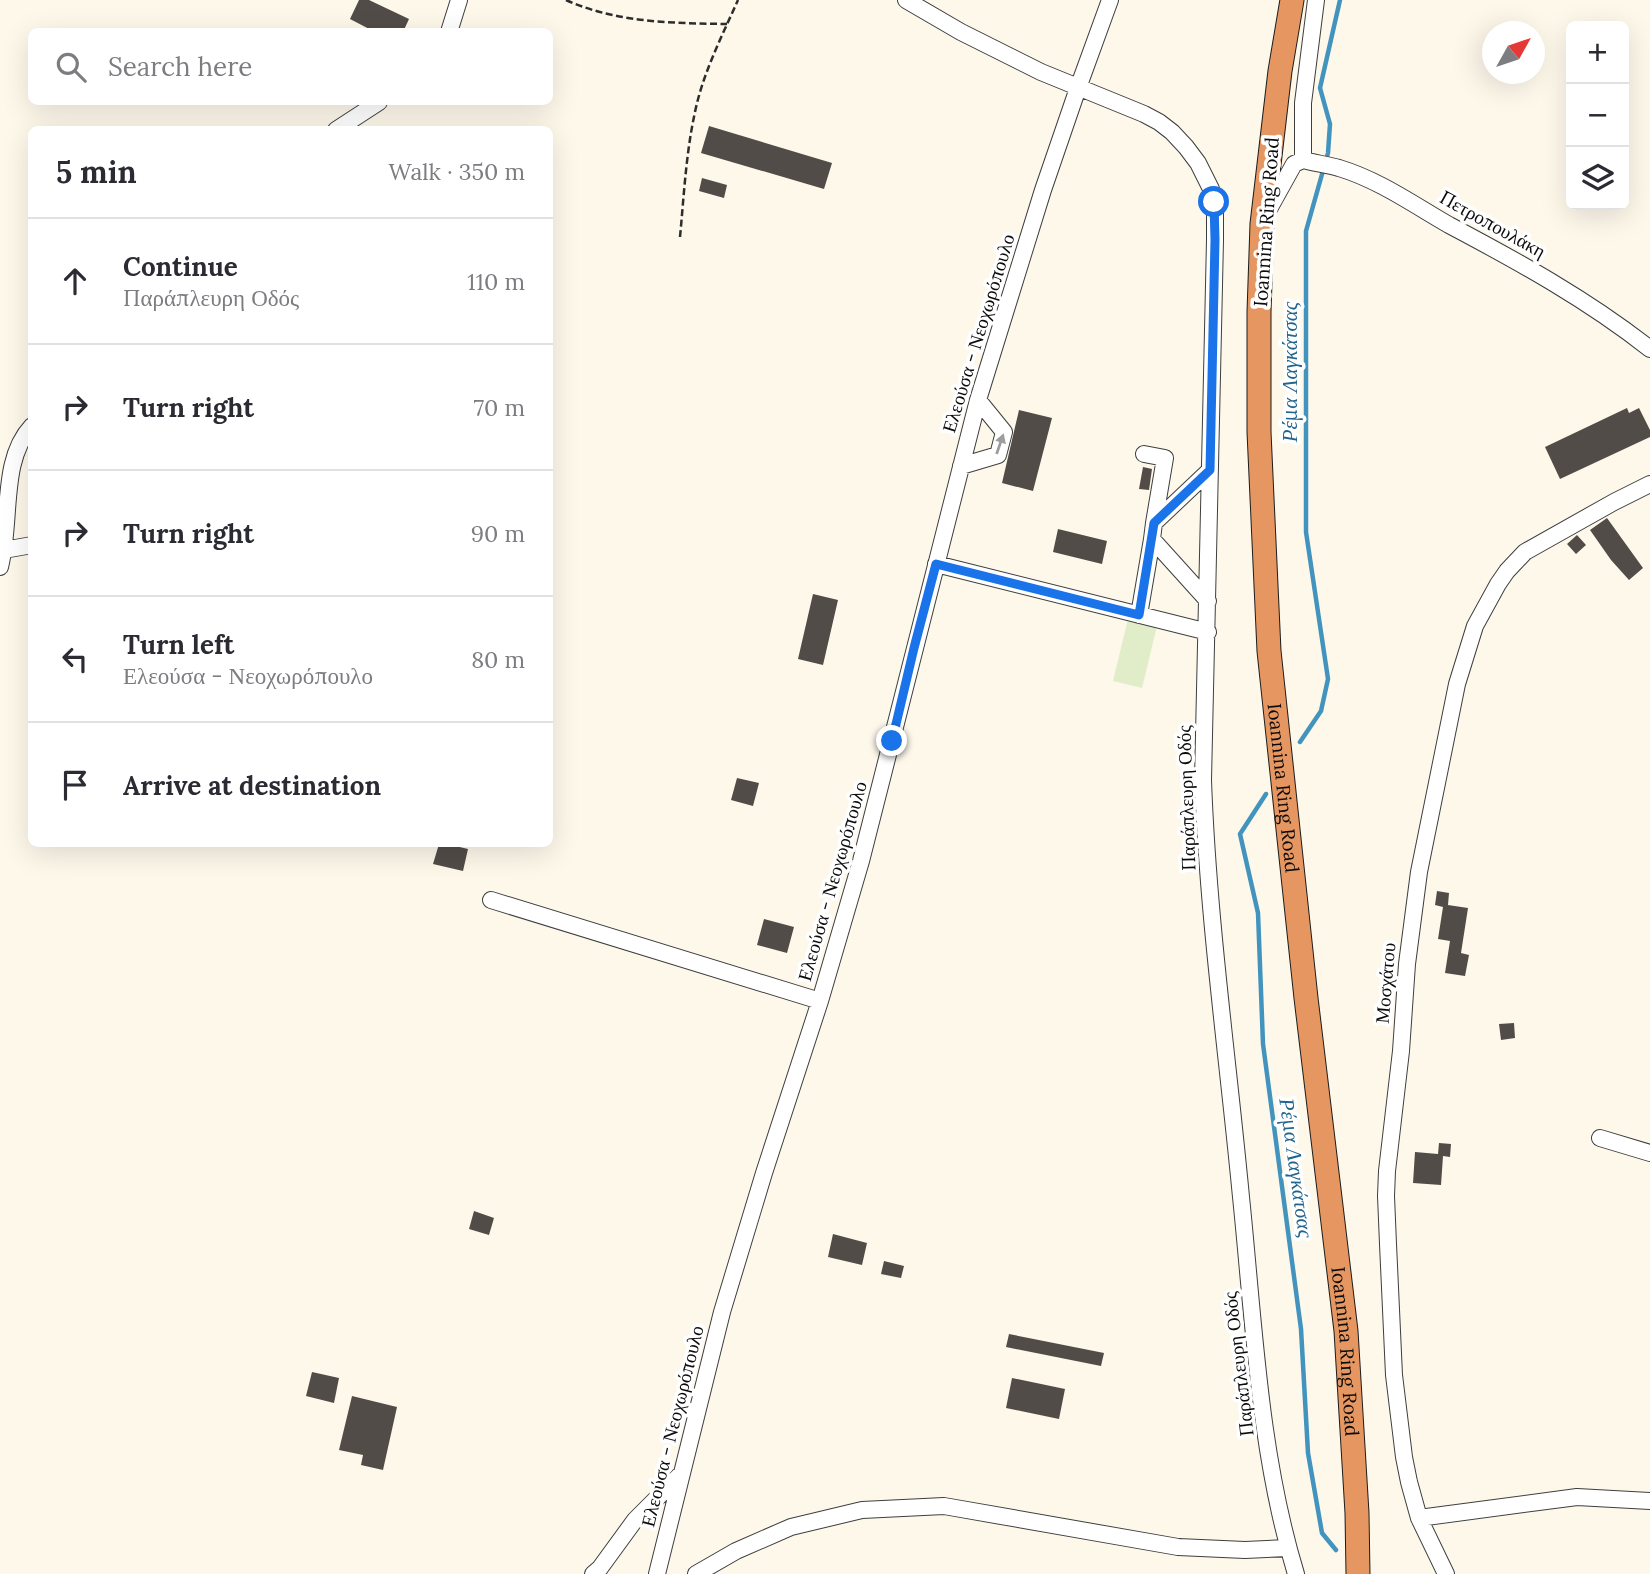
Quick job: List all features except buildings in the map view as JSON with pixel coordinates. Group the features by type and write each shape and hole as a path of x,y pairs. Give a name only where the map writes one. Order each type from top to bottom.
{"highway":[{"name":"Ioannina Ring Road","path":"1292,0 1280,71 1262,223 1259,432 1269,651 1346,1331 1356,1501 1357,1574"}],"street":[{"path":"450,28 459,0"},
{"name":"Παράπλευρη Οδός","path":"906,0 961,32 1041,72 1144,114 1165,126 1192,155 1211,189 1215,211 1215,240 1203,780 1209,872 1258,1374 1270,1454 1288,1548 1296,1574"},
{"name":"Ελεούσα - Νεοχωρόπουλο","path":"657,1574 722,1312 861,861 978,400 1043,190 1110,0"},
{"path":"1262,223 1294,164 1309,161 1303,103 1315,0"},
{"path":"342,126 374,105"},
{"name":"Πετροπουλάκη","path":"1309,161 1363,177 1523,264 1650,349"},
{"path":"961,466 998,454 1004,432 978,400"},
{"path":"0,567 4,550 1,499 6,461 14,443 28,431"},
{"path":"1139,615 1164,458 1144,454"},
{"path":"1154,523 1210,470"},
{"name":"Μοσχάτου","path":"1446,1574 1419,1518 1409,1482 1394,1384 1387,1183 1407,964 1421,862 1453,702 1475,626 1498,584 1525,552 1650,484"},
{"path":"1152,539 1208,601"},
{"path":"4,550 28,546"},
{"path":"936,564 1208,632"},
{"path":"491,900 820,1001"},
{"path":"1600,1138 1650,1153"},
{"path":"593,1574 600,1569 635,1520 680,1475"},
{"path":"1419,1518 1577,1497 1650,1501"},
{"path":"696,1574 736,1551 791,1527 862,1510 944,1506 1178,1546 1288,1548"}],"path":[{"path":"566,0 596,11 635,20 727,24"},
{"path":"680,237 695,111 706,73 738,0"}],"green space":[{"path":"1128,619 1157,626 1142,688 1113,681"}],"waterway":[{"name":"Ρέμα Λαγκάτσας","path":"1300,742 1321,711 1328,679 1306,532 1306,231 1328,153 1330,124 1320,88 1340,0"},
{"name":"Ρέμα Λαγκάτσας","path":"1266,794 1240,834 1258,913 1263,1044 1301,1329 1308,1453 1322,1533 1336,1550"}],"route":[{"path":"892,741 936,564 1139,615 1154,523 1210,470 1214,202"}]}
